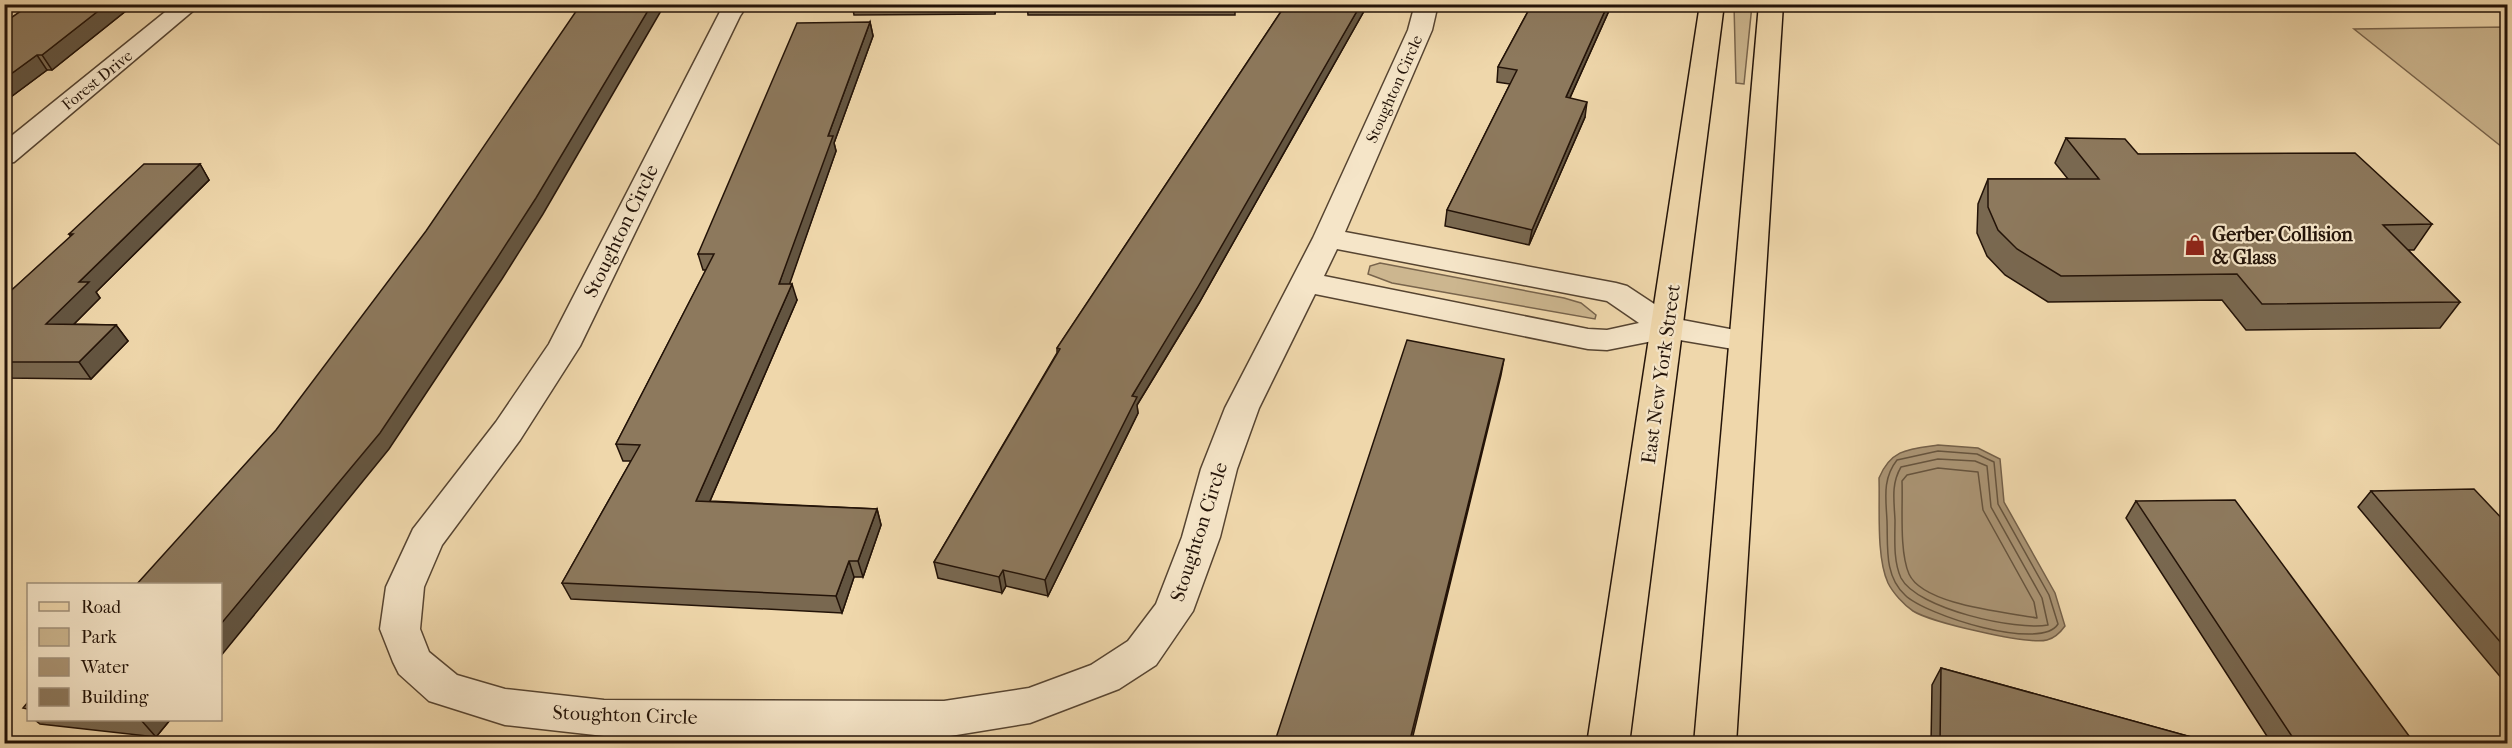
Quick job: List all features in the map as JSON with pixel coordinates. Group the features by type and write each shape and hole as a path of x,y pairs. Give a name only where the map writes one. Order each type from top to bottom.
{"main road":[{"name":"East New York Street","path":"1608,744 1712,4"},
{"path":"1715,744 1771,4"}],"street":[{"name":"Forest Drive","path":"4,156 190,4"},
{"name":"Stoughton Circle","path":"736,4 564,346 508,431 426,539 405,587 400,629 413,662 444,688 505,707 604,718 944,718 1030,705 1105,677 1142,653 1173,610 1201,537 1219,469 1242,408 1328,237 1420,30 1427,4"},
{"path":"1328,237 1616,293 1668,328"},
{"path":"1305,282 1588,339 1607,340 1668,328 1745,341"}],"green space":[{"path":"1734,5 1752,5 1744,84 1736,83"},
{"path":"2507,27 2507,151 2354,29"},
{"path":"1380,263 1564,298 1581,303 1596,315 1595,319 1392,283 1368,274 1370,266"}],"water":[{"path":"1938,445 1978,448 2000,459 2004,502 2055,593 2065,626 2055,637 2036,641 2020,639 1979,632 1938,621 1913,611 1890,587 1884,572 1880,546 1879,478 1889,461 1902,452"}],"building":[{"path":"31,4 107,4 42,55 37,55 4,79 4,28 7,27 4,27 4,23"},
{"path":"581,4 652,4 536,198 380,433 222,623 222,583 138,583 276,430 426,231"},
{"path":"1286,4 1361,4 1198,287 1132,396 1137,397 1045,580 1003,570 999,577 934,562 1060,349 1057,348"},
{"path":"1532,4 1608,4 1566,97 1587,102 1532,230 1447,210 1517,70 1498,67"},
{"path":"870,22 828,136 833,136 779,284 792,284 696,501 877,509 858,561 849,561 836,596 562,583 640,445 616,444 714,254 698,254 797,23"},
{"name":"Gerber Collision & Glass","path":"2066,138 2125,139 2138,154 2355,153 2432,224 2383,225 2460,302 2262,304 2237,274 2061,276 2017,249 1998,230 1988,207 1988,179 2099,179"},
{"path":"144,164 200,164 79,282 89,282 46,324 116,325 79,362 4,362 4,297 73,234 69,234"},
{"path":"1407,340 1504,359 1409,744 1274,744"},
{"path":"2474,489 2508,525 2508,651 2371,491"},
{"path":"2235,500 2415,744 2297,744 2136,501"},
{"path":"1941,668 2213,743 2213,744 1940,744"}],"place":[{"name":"Gerber Collision & Glass","path":"2195,245"}]}
